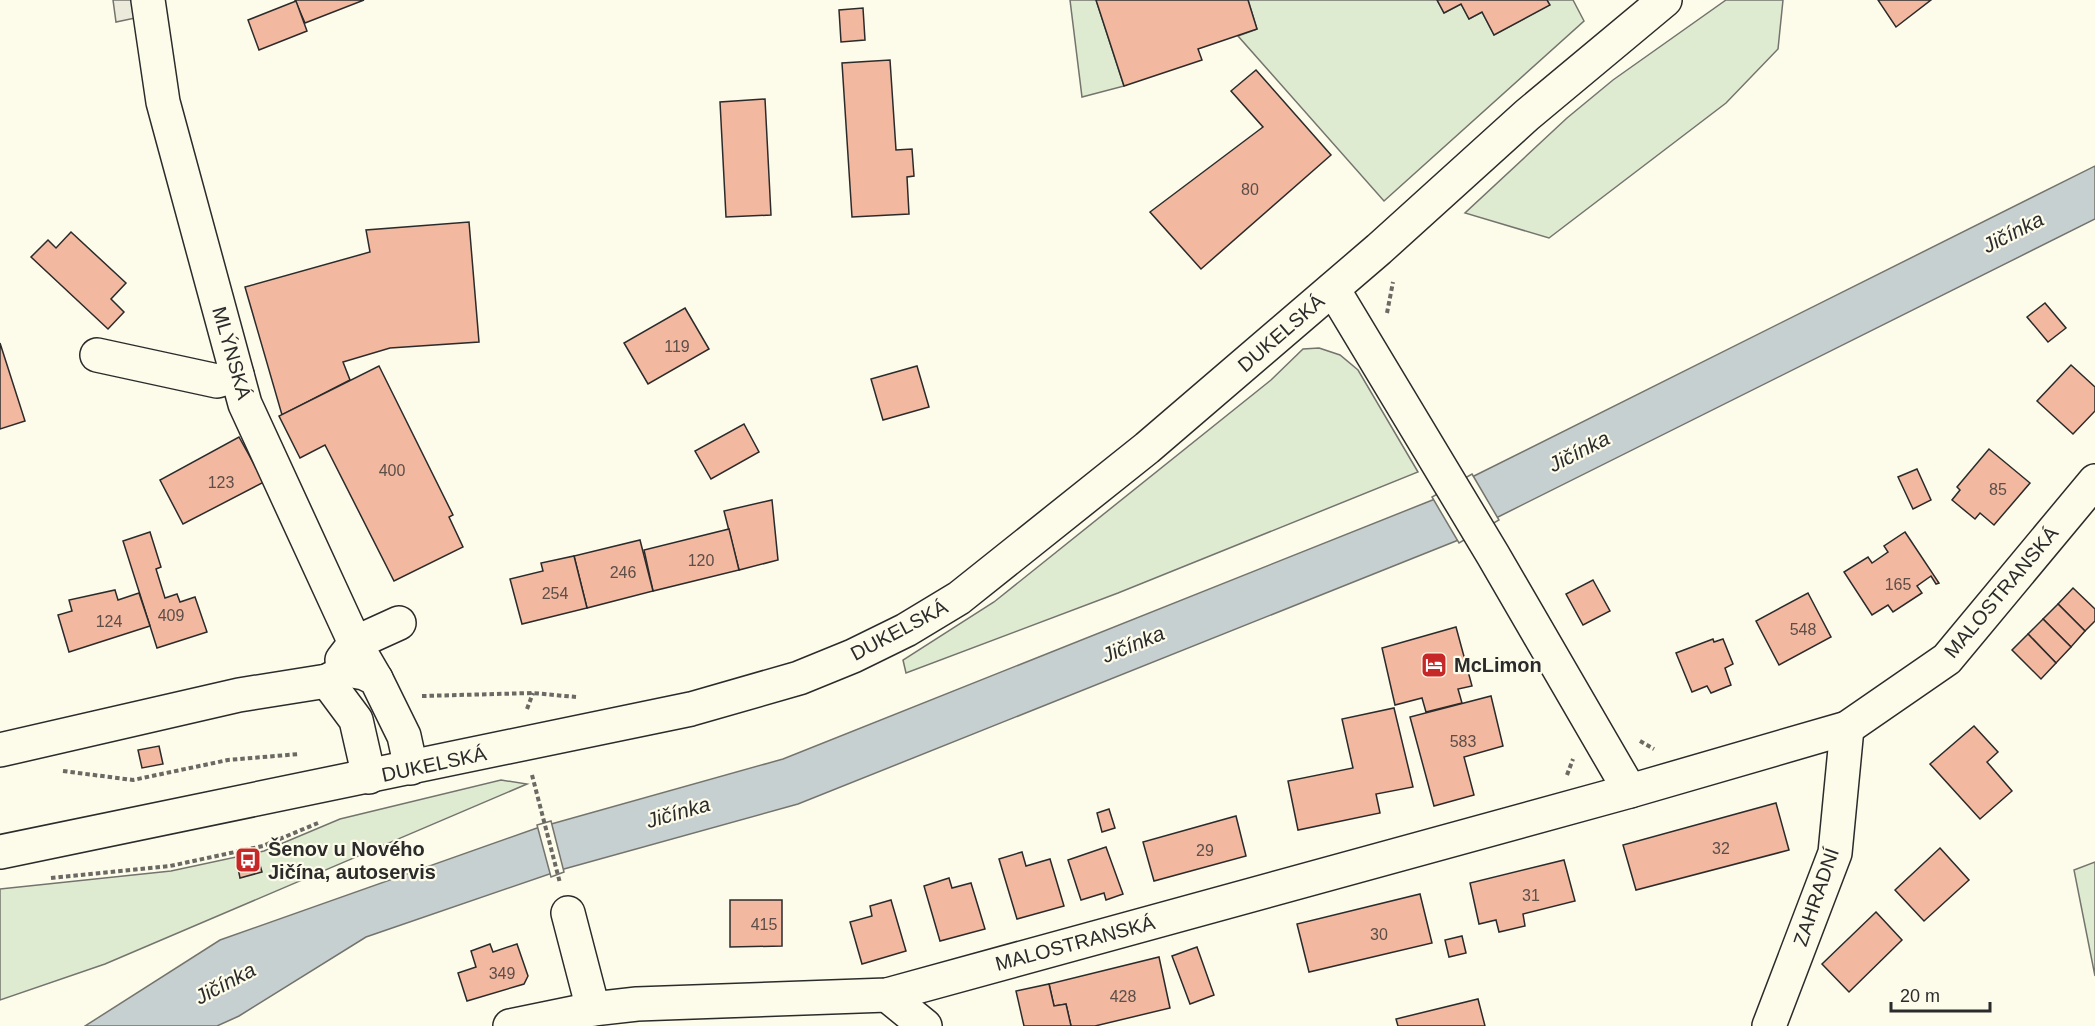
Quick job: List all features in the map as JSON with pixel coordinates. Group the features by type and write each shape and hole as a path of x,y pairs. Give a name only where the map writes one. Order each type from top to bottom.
{"street":[{"name":"MLÝNSKÁ","path":"148,0 163,102 245,404 355,643 404,736 411,768"},
{"name":"DUKELSKÁ","path":"327,681 356,720 369,777 746,695 853,657 906,630 959,598 1148,448 1333,288 1535,107 1665,0"},
{"path":"1333,288 1437,460 1630,791"},
{"path":"97,355 217,381 237,375"},
{"name":"MALOSTRANSKÁ","path":"510,1026 593,1009 638,1015 887,995 1630,791 1847,728 1947,659 2095,481"},
{"path":"327,681 355,643 399,623"},
{"path":"0,750 239,695 327,681 348,670 364,673 382,693"},
{"name":"ZAHRADNÍ","path":"1769,1026 1835,853 1847,728"},
{"path":"0,852 369,777"},
{"path":"568,913 593,1009"},
{"path":"887,995 925,1026"}],"path":[{"path":"382,693 410,696 533,693 586,698"},
{"path":"55,770 133,780 228,760 307,753"},
{"path":"533,782 568,913"},
{"path":"45,879 170,866 263,846 328,818"}],"green space":[{"path":"1070,0 1096,0 1124,86 1082,97"},
{"path":"1248,0 1437,0 1444,13 1461,4 1469,19 1482,12 1494,35 1549,5 1547,0 1573,0 1584,21 1384,201 1238,36 1257,29"},
{"path":"1726,0 1783,0 1778,49 1726,103 1549,238 1465,213 1567,118 1613,80"},
{"path":"1319,348 1340,355 1358,370 1418,472 1118,593 906,673 903,660 994,602 1271,380 1303,349"},
{"path":"501,780 527,784 105,964 0,1000 0,889 171,871 264,851 340,819"},
{"path":"2095,862 2095,976 2074,870"}],"shaded area":[{"path":"113,0 138,0 140,17 116,22"}],"water":[{"name":"Jičínka","path":"2095,166 2095,219 1496,518 1456,541 798,804 564,869 366,937 239,1016 217,1026 85,1026 220,940 537,828 783,759 1435,499 1474,476"}],"pier":[{"path":"1472,474 1499,520 1459,543 1432,497"},
{"path":"551,821 564,872 551,877 537,825"}],"building":[{"path":"295,0 364,0 305,23"},
{"path":"1096,0 1248,0 1257,29 1198,49 1202,60 1124,86"},
{"path":"1437,0 1547,0 1550,5 1494,35 1482,12 1469,19 1461,4 1444,13"},
{"path":"1878,0 1931,0 1896,27"},
{"path":"296,1 307,31 259,50 248,20"},
{"path":"863,8 865,40 841,42 839,10"},
{"path":"890,60 896,150 912,149 914,176 907,177 909,214 852,217 842,63"},
{"path":"1256,70 1331,155 1201,269 1150,212 1263,127 1231,91"},
{"path":"765,99 771,215 726,217 720,102"},
{"path":"469,222 479,342 390,348 343,362 350,380 282,415 245,287 370,252 366,230"},
{"path":"71,232 126,283 111,299 124,312 108,329 31,257 48,240 56,248"},
{"path":"2045,303 2066,328 2048,342 2027,317"},
{"path":"685,308 709,349 648,384 624,343"},
{"path":"0,343 25,421 0,429"},
{"path":"2071,365 2095,387 2095,411 2073,434 2037,401"},
{"path":"379,366 453,515 449,517 463,547 394,581 325,445 300,458 279,416"},
{"path":"917,366 929,407 883,420 871,379"},
{"path":"744,424 759,452 711,479 695,451"},
{"path":"239,437 264,482 183,524 160,480"},
{"path":"1989,449 2030,483 1994,525 1980,513 1975,519 1952,500 1960,490 1957,487"},
{"path":"1917,469 1931,500 1913,509 1898,477"},
{"path":"772,500 778,560 739,570 724,511"},
{"path":"729,529 739,570 653,591 644,550"},
{"path":"150,532 161,567 156,569 165,598 177,594 180,602 195,597 207,632 157,648 123,541"},
{"path":"1905,532 1939,583 1936,584 1931,576 1917,586 1922,593 1893,612 1888,605 1872,615 1844,572 1868,557 1872,563 1888,552 1884,546"},
{"path":"640,540 653,591 587,608 574,556"},
{"path":"574,556 587,608 522,624 510,579 543,571 541,563"},
{"path":"1593,580 1610,611 1583,625 1566,594"},
{"path":"2073,588 2095,609 2095,621 2085,631 2058,604"},
{"path":"115,590 118,600 139,593 150,626 69,652 58,615 72,611 69,600"},
{"path":"1808,593 1831,637 1779,665 1756,621"},
{"path":"2058,604 2085,631 2071,647 2043,619"},
{"path":"2043,619 2071,647 2056,663 2028,634"},
{"path":"1456,627 1472,686 1458,689 1462,703 1426,712 1422,698 1395,705 1382,648"},
{"path":"2028,634 2056,663 2041,679 2012,650"},
{"path":"1713,639 1714,642 1723,639 1733,664 1725,668 1731,685 1711,693 1707,686 1692,692 1676,653"},
{"path":"1491,696 1503,746 1464,757 1474,795 1434,806 1410,717"},
{"path":"1394,708 1413,787 1376,794 1380,813 1298,830 1288,781 1353,768 1342,719"},
{"path":"1974,726 1998,752 1987,762 2012,791 1980,819 1930,764"},
{"path":"159,746 163,764 142,768 138,750"},
{"path":"1776,803 1789,850 1636,890 1623,845"},
{"path":"1109,809 1115,828 1102,832 1097,813"},
{"path":"1236,816 1246,856 1154,881 1143,842"},
{"path":"1106,847 1123,894 1106,900 1104,893 1081,900 1068,860"},
{"path":"1940,848 1969,880 1924,921 1895,890"},
{"path":"1022,852 1026,866 1050,859 1064,906 1017,919 999,859"},
{"path":"258,858 262,872 240,878 237,863"},
{"path":"1564,860 1575,901 1523,914 1525,926 1499,932 1496,920 1479,924 1470,883"},
{"path":"949,878 952,888 971,883 985,929 940,941 924,886"},
{"path":"1420,894 1432,943 1309,972 1297,924"},
{"path":"730,900 782,900 782,946 730,947"},
{"path":"891,900 906,951 862,964 850,922 872,916 870,906"},
{"path":"1876,912 1902,940 1849,992 1822,964"},
{"path":"1462,936 1466,953 1449,957 1445,940"},
{"path":"490,944 493,952 517,944 528,976 524,984 467,1001 458,973 476,967 471,951"},
{"path":"1197,947 1214,995 1190,1004 1172,956"},
{"path":"1159,957 1170,1008 1095,1026 1071,1026 1066,1004 1054,1006 1049,984"},
{"path":"1049,984 1054,1006 1066,1004 1071,1026 1024,1026 1016,991"},
{"path":"1478,999 1485,1026 1398,1026 1396,1019"}],"place":[{"name":"McLimon","path":"1434,665"},
{"name":"Šenov u Nového Jičína, autoservis","path":"248,860"}]}
